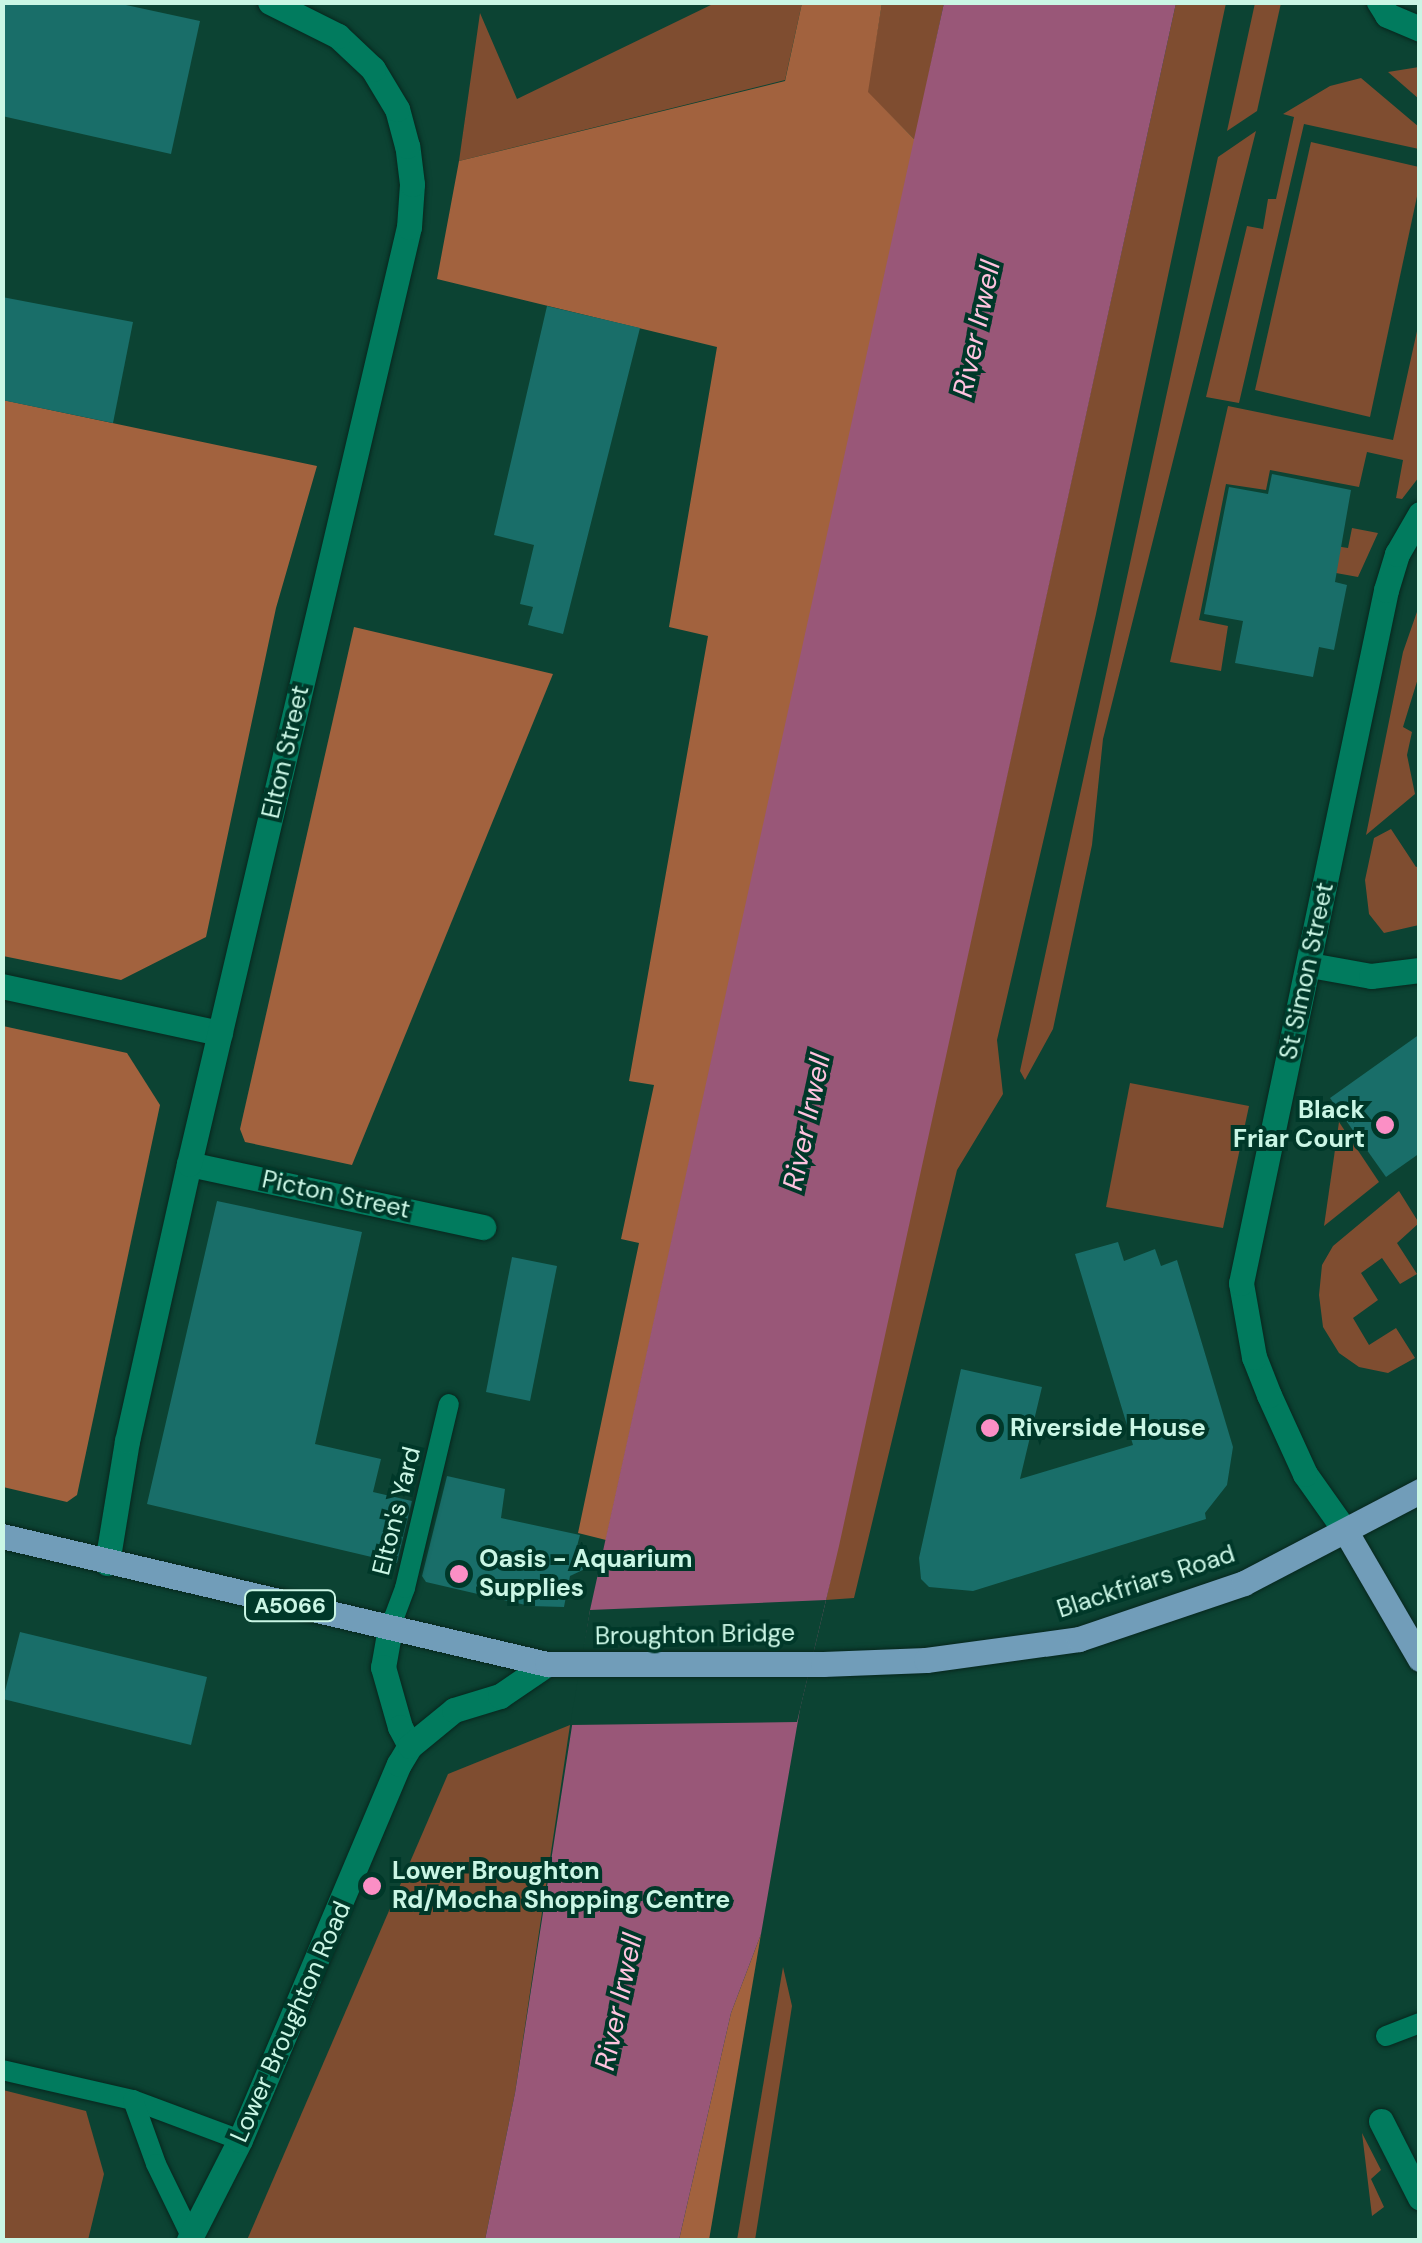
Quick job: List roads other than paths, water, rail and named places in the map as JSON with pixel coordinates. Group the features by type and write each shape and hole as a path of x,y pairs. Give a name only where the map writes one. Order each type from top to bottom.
{"main road":[{"name":"Blackfriars Road","path":"811,1663 926,1660 1079,1639 1244,1583 1420,1491"},
{"path":"1346,1532 1420,1660"},
{"name":"A5066","path":"2,1536 548,1664"},
{"name":"Broughton Bridge","path":"548,1664 580,1667 811,1663"}],"street":[{"name":"Elton Street","path":"107,1563 126,1441 408,227 412,184 397,109 373,69 338,36 270,2"},
{"path":"1379,2 1387,15 1420,28"},
{"name":"St Simon Street","path":"1346,1532 1305,1474 1269,1395 1254,1357 1242,1283 1386,590 1397,554 1420,514"},
{"path":"1310,964 1371,976 1420,970"},
{"path":"2,986 220,1033"},
{"name":"Picton Street","path":"189,1164 483,1228"},
{"path":"390,1628 382,1667 410,1746"},
{"name":"Lower Broughton Road","path":"190,2238 240,2140 385,1795 410,1746 454,1710 500,1696 548,1664"},
{"path":"1380,2121 1420,2198"}],"lane":[{"name":"Elton's Yard","path":"390,1628 405,1588 449,1404"},
{"path":"1386,2036 1420,2023"},
{"path":"2,2070 134,2100 240,2140"},
{"path":"134,2100 156,2164 190,2238"}],"water":[{"name":"River Irwell","path":"944,3 1176,3 839,1546 800,1709 761,1934 731,2013 679,2240 485,2240 515,2093 590,1610"}],"place":[{"name":"Black Friar Court","path":"1385,1125"},
{"name":"Riverside House","path":"990,1428"},
{"name":"Oasis - Aquarium Supplies","path":"459,1574"},
{"name":"Lower Broughton Rd/Mocha Shopping Centre","path":"372,1886"}]}
